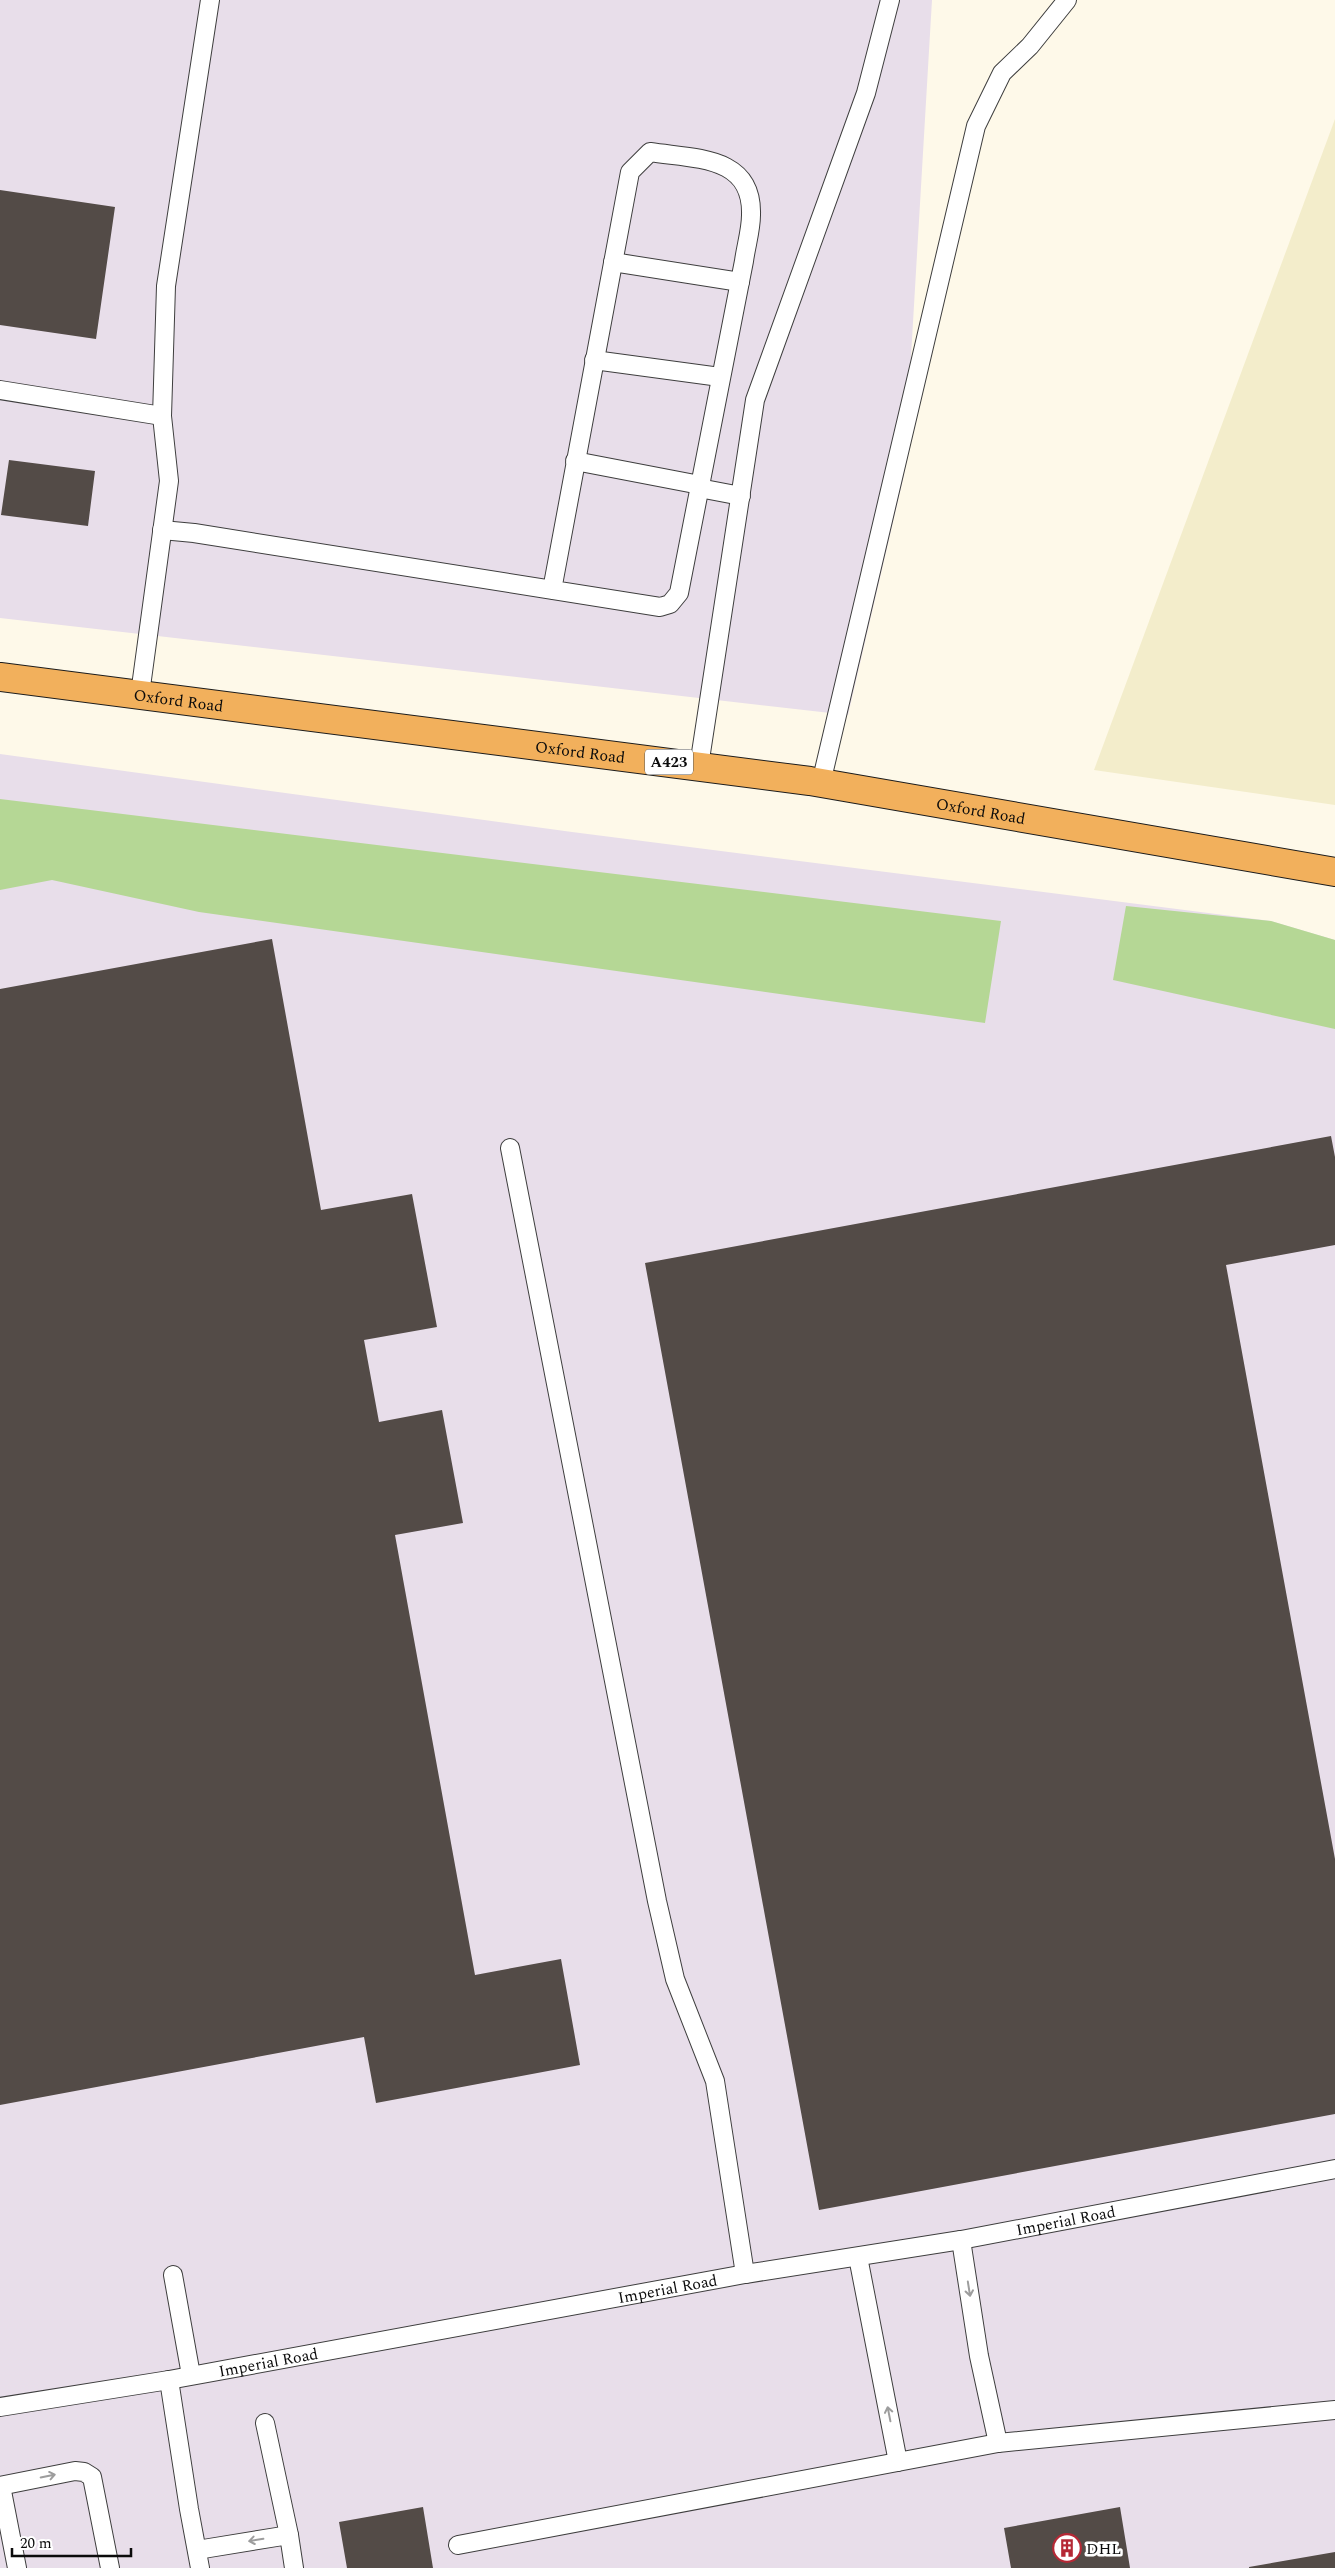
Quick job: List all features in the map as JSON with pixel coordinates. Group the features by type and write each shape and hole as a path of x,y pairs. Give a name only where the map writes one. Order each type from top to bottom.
{"highway":[{"name":"Oxford Road","path":"0,677 821,782 1335,872"}],"lane":[{"path":"140,694 169,481 162,416 166,286 210,0"},
{"path":"699,766 755,400 866,94 890,0"},
{"path":"821,782 976,126 1002,74 1030,46 1067,0"},
{"path":"162,530 194,533 552,590 660,607 670,604 680,593 720,377 740,282 751,214 746,183 735,170 717,162 650,152 630,172 552,590"},
{"path":"613,262 740,282"},
{"path":"594,360 720,377"},
{"path":"0,390 162,416"},
{"path":"575,461 741,496"},
{"path":"510,1148 657,1901 675,1979 715,2081 745,2274"},
{"name":"Imperial Road","path":"0,2407 168,2380 745,2274 961,2240 1335,2170"},
{"path":"961,2240 979,2356 998,2443"},
{"path":"858,2257 898,2462"},
{"path":"173,2275 191,2375"},
{"path":"168,2380 200,2568"},
{"path":"458,2545 998,2443 1335,2410"},
{"path":"265,2423 294,2568"},
{"path":"17,2568 0,2486 75,2471 84,2472 92,2477 110,2568"},
{"path":"197,2550 288,2535"}],"shaded area":[{"path":"0,0 932,0 904,475 848,715 0,618"},
{"path":"1335,119 1335,805 1094,770"},
{"path":"0,754 572,832 1271,921 1335,940 1335,2568 0,2568"}],"green space":[{"path":"0,799 1001,921 985,1023 199,912 52,880 0,890"},
{"path":"1126,906 1271,921 1335,940 1335,1029 1113,980"}],"building":[{"path":"0,190 115,207 96,339 0,325"},
{"path":"9,460 95,471 88,526 1,515"},
{"path":"272,939 321,1210 412,1194 437,1327 364,1340 379,1422 442,1410 463,1523 395,1535 475,1975 561,1959 580,2065 376,2103 364,2037 0,2105 0,989"},
{"path":"1331,1136 1335,1157 1335,1245 1226,1265 1335,1859 1335,2114 819,2210 645,1263"},
{"path":"423,2507 433,2568 347,2568 339,2522"},
{"name":"DHL","path":"1120,2507 1130,2568 1011,2568 1004,2528"},
{"path":"1335,2552 1335,2568 1249,2568 1249,2567"}],"place":[{"name":"DHL","path":"1067,2548"}]}
